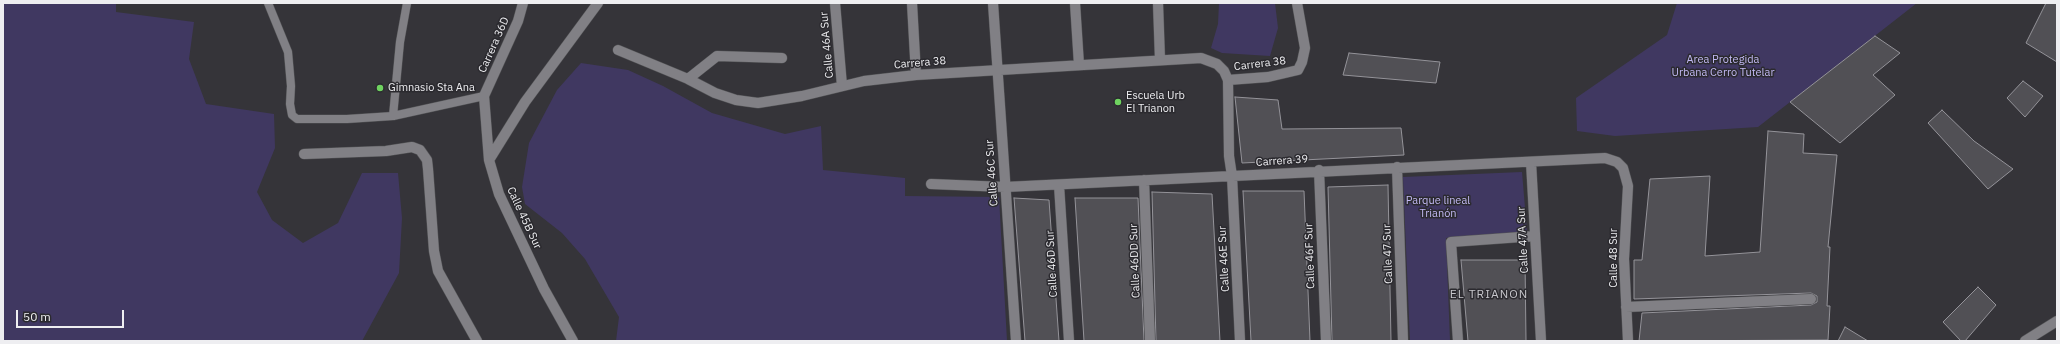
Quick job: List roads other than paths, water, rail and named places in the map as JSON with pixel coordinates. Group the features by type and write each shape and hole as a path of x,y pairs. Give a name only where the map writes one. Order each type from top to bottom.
{"street":[{"name":"Carrera 36D","path":"484,96 518,21 523,3"},
{"path":"518,21 530,3"},
{"path":"489,160 525,102 598,3"},
{"name":"Calle 46A Sur","path":"835,3 842,86"},
{"path":"912,3 916,74"},
{"name":"Calle 46C Sur","path":"993,3 1016,341"},
{"path":"1075,3 1079,65"},
{"path":"1158,3 1160,60"},
{"name":"Carrera 38","path":"1228,80 1268,77 1298,70 1302,62 1305,48 1297,3"},
{"name":"Carrera 38","path":"618,50 688,79 715,93 736,100 758,103 802,96 842,86 916,74 1201,58 1217,64 1224,71 1228,80 1229,156 1232,176"},
{"path":"688,79 717,56 782,58"},
{"name":"Calle 45B Sur","path":"484,96 489,160 499,194 544,288 572,341"},
{"path":"304,154 386,152 412,147 420,150 427,160 434,251 438,271 477,341"},
{"name":"Carrera 39","path":"931,184 1006,187 1059,185 1319,170 1605,158 1617,162 1626,176"},
{"name":"Calle 47A Sur","path":"1531,162 1541,341"},
{"name":"Calle 47 Sur","path":"1397,167 1403,341"},
{"name":"Calle 46F Sur","path":"1319,170 1326,341"},
{"name":"Calle 46E Sur","path":"1232,176 1240,341"},
{"name":"Calle 48 Sur","path":"1626,176 1628,203 1624,259 1628,341"},
{"name":"Calle 46DD Sur","path":"1144,180 1150,341"},
{"name":"Calle 46D Sur","path":"1059,185 1068,341"},
{"path":"1458,341 1451,242 1535,236"},
{"path":"1626,307 1811,299"},
{"path":"2026,341 2057,321"}],"lane":[{"path":"268,3 288,52 292,115 297,118 340,119 393,116 484,96"},
{"path":"393,116 400,42 407,3"}],"place":[{"name":"Gimnasio Sta Ana","path":"380,88"},
{"name":"Escuela Urb El Trianon","path":"1118,102"}],"district":[{"name":"EL TRIANON","path":"1489,295"}],"park label":[{"name":"Area Protegida Urbana Cerro Tutelar","path":"1723,66"},
{"name":"Parque lineal Trianón","path":"1438,207"}]}
